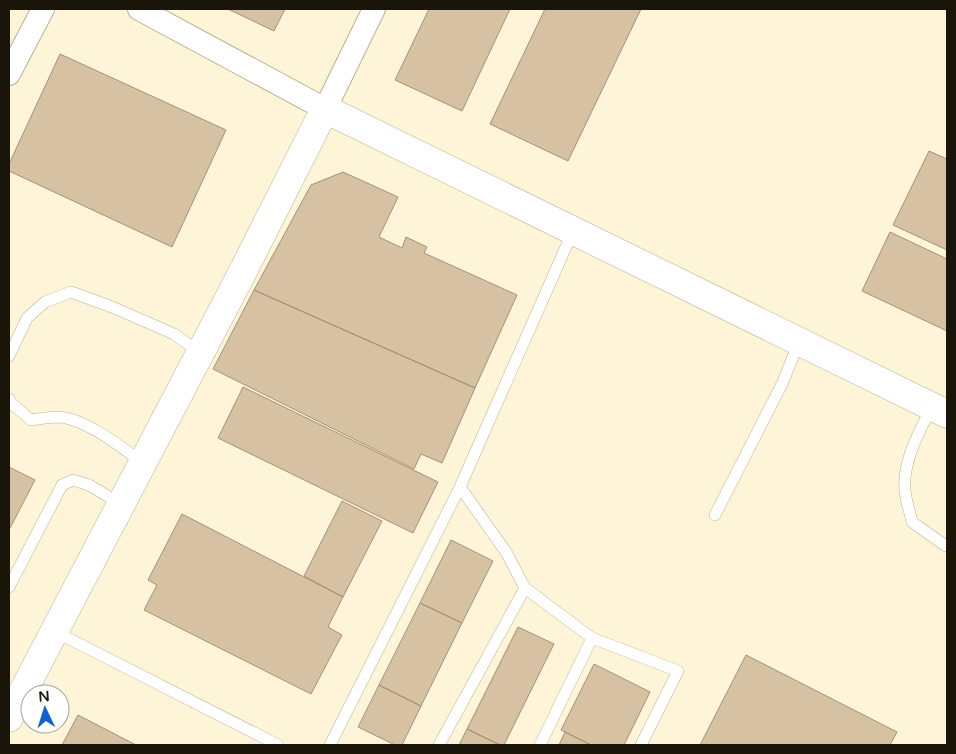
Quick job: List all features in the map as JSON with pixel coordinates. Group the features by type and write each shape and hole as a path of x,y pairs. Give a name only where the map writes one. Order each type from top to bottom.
{"street":[{"path":"9,74 43,9"},
{"path":"139,9 325,109 940,411"},
{"path":"9,718 200,353 374,9"}],"lane":[{"path":"330,745 460,487 573,231"},
{"path":"9,356 28,318 45,302 71,292 112,307 174,334 200,353"},
{"path":"715,515 782,384 799,342"},
{"path":"9,399 11,403 31,420 59,417 86,425 116,443 143,463"},
{"path":"940,411 922,426 907,465 905,490 912,522 946,546"},
{"path":"9,587 62,485 73,480 89,485 121,504"},
{"path":"460,487 506,552 524,588 592,638 678,671 641,745"},
{"path":"439,745 524,588"},
{"path":"54,631 278,745"},
{"path":"540,745 592,638"}],"building":[{"path":"228,9 285,9 274,31"},
{"path":"429,9 510,9 462,111 395,80"},
{"path":"545,9 641,9 568,161 490,124"},
{"path":"60,54 226,130 172,247 9,171 9,164"},
{"path":"929,151 947,159 947,250 893,225"},
{"path":"343,172 398,197 379,237 402,248 406,237 427,247 424,253 517,295 475,388 254,290 311,185"},
{"path":"890,232 947,259 947,331 862,291"},
{"path":"254,290 475,388 442,463 421,454 414,469 213,369"},
{"path":"243,387 438,482 413,533 218,438"},
{"path":"9,467 35,480 9,530"},
{"path":"342,501 382,521 343,597 304,576"},
{"path":"182,514 343,597 328,627 342,635 311,694 144,610 157,585 148,580"},
{"path":"451,540 493,561 462,623 420,603"},
{"path":"420,603 462,623 421,706 379,685"},
{"path":"518,627 554,644 504,745 500,745 467,729"},
{"path":"746,655 897,732 890,745 700,745"},
{"path":"594,664 650,692 624,745 591,745 561,730"},
{"path":"379,685 421,706 402,745 395,745 358,727"},
{"path":"78,715 136,745 62,745 68,734 70,734 70,730"},
{"path":"467,729 500,745 459,745"},
{"path":"565,732 591,745 559,745"}]}
